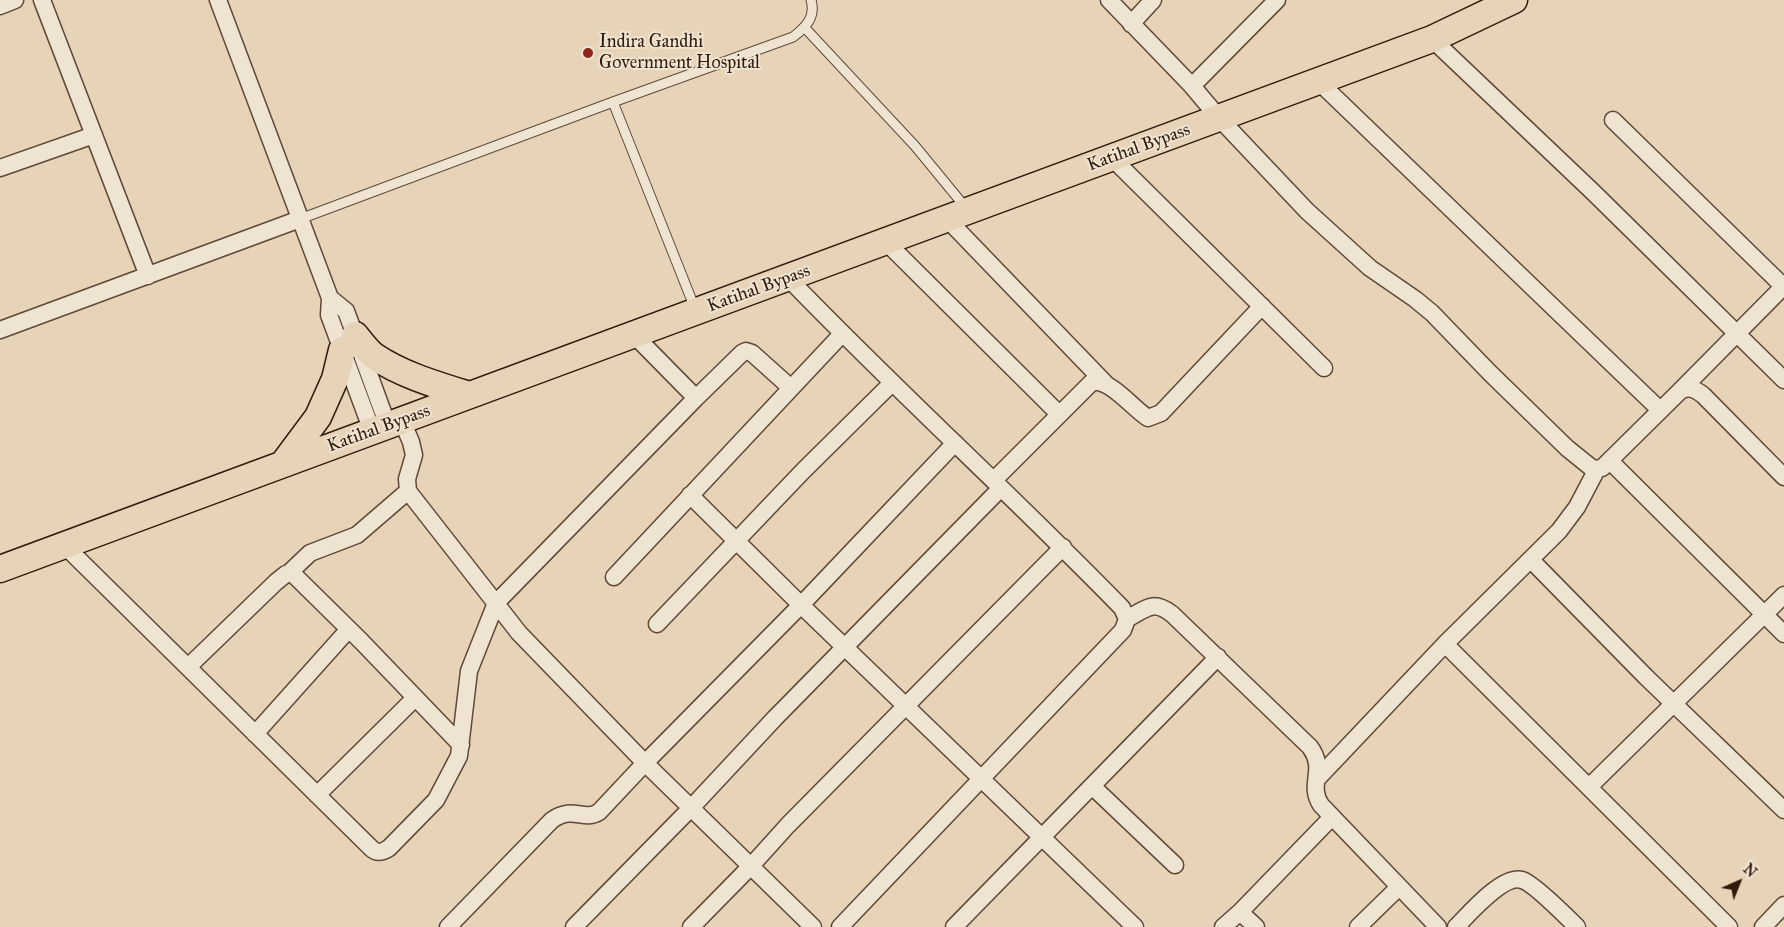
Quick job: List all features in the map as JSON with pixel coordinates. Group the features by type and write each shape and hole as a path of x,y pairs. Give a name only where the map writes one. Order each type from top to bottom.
{"main road":[{"name":"Katihal Bypass","path":"0,569 1432,40 1514,0"},
{"path":"283,464 318,417 349,343 396,368 469,396"}],"street":[{"path":"0,6 15,0"},
{"path":"42,0 148,276"},
{"path":"218,0 330,298 346,311 349,343 387,426 411,442 414,455 407,479 408,491 519,633 645,763 813,927"},
{"path":"1108,0 1192,86 1219,118 1307,211 1370,268 1432,313 1490,374 1588,466 1604,465 1784,634"},
{"path":"1131,24 1153,0"},
{"path":"1192,86 1277,0"},
{"path":"1432,40 1593,192 1784,380"},
{"path":"1319,82 1660,410"},
{"path":"1316,779 1445,644 1546,545 1569,518 1604,465 1784,286 1613,120"},
{"path":"0,168 94,135"},
{"path":"1112,158 1324,368"},
{"path":"958,215 1107,385 1148,418 1161,413 1262,306"},
{"path":"0,330 300,219"},
{"path":"886,242 1059,414"},
{"path":"788,278 892,383 1063,547 1122,608 1126,613 1127,619 1123,630 840,927"},
{"path":"634,334 696,398"},
{"path":"614,576 842,334"},
{"path":"64,545 372,849 376,852 386,851 436,800 460,756 469,671 496,603 742,353 746,351 752,353 791,388"},
{"path":"574,927 692,808 775,718 846,648 998,484 1059,414 1092,382 1098,381 1107,385"},
{"path":"657,624 803,471 892,383"},
{"path":"1680,391 1685,388 1697,390 1784,477"},
{"path":"448,927 552,820 567,813 594,815 599,812 801,605 955,443"},
{"path":"188,667 276,582 289,573 310,553 357,535 408,491"},
{"path":"690,495 736,542 983,778 1135,927"},
{"path":"691,927 751,866 788,824 1063,547"},
{"path":"1531,560 1646,677 1784,810"},
{"path":"289,573 292,573 348,629 461,745"},
{"path":"1589,787 1784,595"},
{"path":"1127,619 1151,606 1157,605 1164,608 1218,657 1310,747 1317,760 1318,769 1315,793 1317,798 1438,927"},
{"path":"255,734 348,629"},
{"path":"1445,644 1729,927"},
{"path":"954,927 1218,657"},
{"path":"317,795 415,698"},
{"path":"1092,786 1175,865"},
{"path":"1223,927 1240,912 1332,816"},
{"path":"1456,927 1502,883 1513,879 1522,880 1532,885 1577,927"},
{"path":"1358,927 1399,887"},
{"path":"1763,927 1784,905"},
{"path":"1240,912 1256,927"}],"lane":[{"path":"300,219 793,37 805,28 812,17 810,0"},
{"path":"805,28 915,146 958,215"},
{"path":"613,102 696,312"}],"place":[{"name":"Indira Gandhi Government Hospital","path":"588,53"}]}
